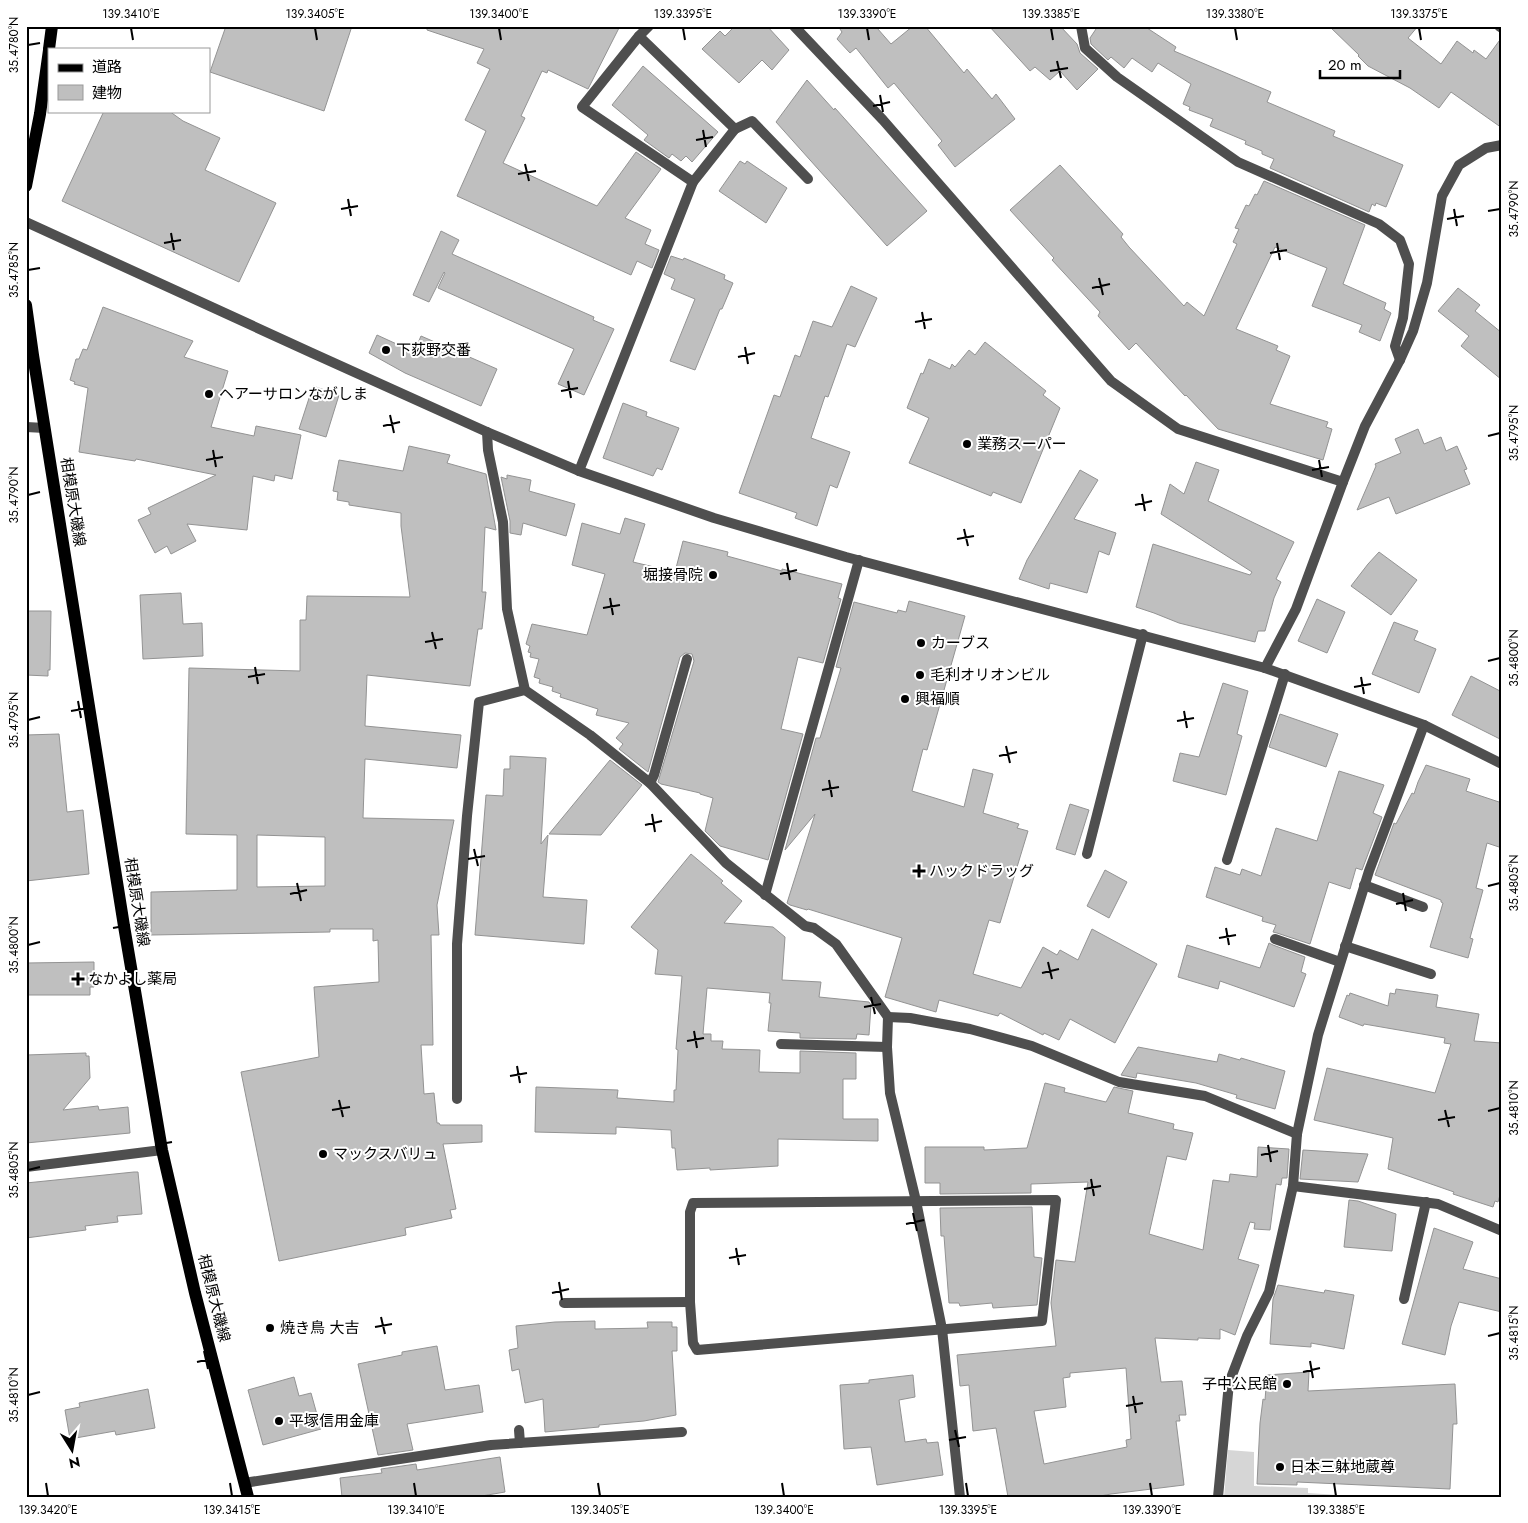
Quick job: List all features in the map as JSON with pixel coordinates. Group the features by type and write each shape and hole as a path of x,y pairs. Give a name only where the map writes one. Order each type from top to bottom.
{"main road":[{"path":"49,48 52,26"},
{"path":"26,186 40,114 48,56"},
{"name":"相模原大磯線","path":"26,305 122,916 162,1150 195,1293 248,1497"}],"street":[{"path":"649,26 638,36 582,107 693,182"},
{"path":"794,26 883,120 1111,381 1178,429 1343,482"},
{"path":"1081,26 1085,48 1117,78 1238,162 1379,224 1400,240 1410,264 1403,318 1395,346 1400,360"},
{"path":"638,36 735,129"},
{"path":"579,471 693,182 735,129 752,120 808,178"},
{"path":"1266,668 1296,609 1365,426 1413,331 1428,282 1442,196 1459,165 1486,148 1502,145"},
{"path":"26,222 487,432 579,471 714,518 859,560 1143,634 1285,674 1424,725 1502,764"},
{"path":"26,427 45,428"},
{"path":"487,432 488,450 502,522 507,609 525,690 590,735 650,783 726,863 804,926 814,928 836,944 888,1017 887,1047 890,1093 916,1201 942,1329 960,1497"},
{"path":"765,895 859,560"},
{"path":"1087,854 1143,634"},
{"path":"650,783 654,775 687,658"},
{"path":"1227,860 1285,674"},
{"path":"457,1099 457,944 479,702 525,690"},
{"path":"1218,1497 1229,1383 1247,1336 1269,1292 1292,1186 1298,1134 1318,1034 1364,886 1424,725"},
{"path":"1364,886 1423,907"},
{"path":"1275,939 1340,962"},
{"path":"1345,946 1431,974"},
{"path":"888,1017 910,1018 970,1029 1032,1046 1119,1082 1205,1096 1298,1134"},
{"path":"781,1044 887,1047"},
{"path":"26,1167 162,1150"},
{"path":"1292,1186 1438,1204 1502,1231"},
{"path":"1056,1200 1042,1321 697,1350 693,1343 690,1302 690,1212 693,1203 1056,1200"},
{"path":"1404,1299 1426,1202"},
{"path":"564,1303 690,1302"},
{"path":"519,1430 520,1443"},
{"path":"244,1483 491,1445 682,1432"}],"shaded area":[{"path":"1228,1450 1254,1452 1254,1486 1308,1488 1308,1493 1369,1497 1224,1497"}],"building":[{"path":"226,26 352,26 324,111 210,72"},
{"path":"427,26 620,26 588,89 548,70 547,73 542,71 521,116 525,118 503,163 597,206 636,152 661,169 625,218 651,230 645,244 659,250 652,268 637,261 631,275 457,196 486,131 465,120 490,69 477,63 484,49 427,30"},
{"path":"735,26 767,26 789,50 772,70 762,60 739,83 702,49 720,31 725,36"},
{"path":"838,26 879,26 877,28 891,44 913,26 925,26 964,73 967,69 992,99 996,94 1015,119 955,167 938,145 942,141 894,83 888,88 856,48 850,53 837,39 842,32"},
{"path":"989,26 1060,26 1077,44 1080,53 1098,69 1077,90 1060,71 1050,80 1035,67 1030,71"},
{"path":"1098,26 1144,26 1176,47 1174,51 1271,92 1267,102 1335,131 1333,136 1403,165 1386,207 1376,203 1375,206 1372,204 1369,212 1270,168 1274,159 1262,154 1262,151 1245,144 1246,141 1210,126 1213,119 1189,110 1190,107 1183,104 1191,84 1158,63 1152,72 1132,58 1124,68 1111,57 1108,60 1091,44 1090,38"},
{"path":"1329,26 1418,26 1408,38 1441,64 1457,41 1473,53 1474,50 1486,59 1502,37 1502,128 1451,92 1439,108 1410,88 1368,66"},
{"path":"643,66 718,132 692,162 686,156 681,161 672,154 669,158 644,140 648,135 612,105"},
{"path":"807,80 834,110 835,108 927,211 887,246 776,122"},
{"path":"104,112 170,112 183,121 220,138 205,170 276,203 239,282 62,201"},
{"path":"740,161 745,164 747,161 787,188 766,223 719,191"},
{"path":"1060,165 1123,234 1121,237 1129,247 1184,306 1187,302 1204,316 1237,244 1233,242 1239,229 1235,228 1246,205 1249,206 1264,181 1365,225 1343,284 1386,303 1384,309 1391,313 1380,341 1359,332 1362,325 1312,306 1327,268 1275,247 1236,329 1278,346 1276,350 1290,356 1270,404 1328,422 1326,427 1332,429 1323,460 1218,429 1136,343 1129,350 1098,316 1100,312 1052,260 1054,258 1010,210"},
{"path":"441,231 459,240 452,254 594,317 593,320 614,329 584,395 558,384 574,349 438,288 444,272 429,302 413,295"},
{"path":"671,256 683,260 684,258 725,275 724,279 733,283 722,309 720,309 695,370 670,361 695,299 671,289 675,279 664,274"},
{"path":"851,286 877,298 855,347 847,344 828,397 825,396 811,438 850,452 837,488 830,485 817,526 795,518 797,513 739,493 774,395 780,397 795,355 800,357 813,321 832,327"},
{"path":"1458,288 1480,305 1475,311 1502,333 1502,380 1461,346 1469,336 1438,311"},
{"path":"103,307 193,341 184,357 228,371 211,427 254,436 256,426 301,435 292,479 275,475 274,481 253,476 247,530 187,524 196,541 171,554 167,546 155,553 138,520 151,514 148,508 216,475 136,459 135,461 79,452 88,388 74,384 75,382 70,380 76,359 79,359 83,349 87,350"},
{"path":"377,335 414,352 421,336 497,369 481,406 405,373 369,353"},
{"path":"985,342 1046,391 1043,395 1060,408 1021,503 993,492 991,496 909,463 929,418 907,408 921,373 923,374 929,359 950,369 952,364 955,367 969,350 975,355"},
{"path":"313,386 339,395 326,437 299,429"},
{"path":"623,403 647,412 646,416 679,428 662,470 657,468 653,476 603,458"},
{"path":"1418,429 1424,444 1441,437 1446,451 1457,446 1467,469 1464,470 1470,484 1396,514 1389,497 1357,510 1376,466 1375,464 1401,453 1395,439"},
{"path":"409,446 450,455 447,463 486,474 496,530 485,527 482,592 486,592 482,629 478,629 470,686 367,675 365,726 461,735 457,768 365,759 363,818 454,820 437,905 439,935 431,935 433,1045 421,1045 424,1094 434,1093 437,1123 440,1125 482,1125 482,1142 443,1144 456,1209 450,1210 452,1218 405,1228 406,1235 279,1261 241,1072 319,1057 314,987 379,982 378,940 373,941 373,929 330,929 330,932 151,935 151,892 237,890 237,835 186,834 189,668 300,671 300,620 306,620 307,596 410,597 401,513 349,505 349,502 337,500 338,492 333,491 339,460 403,471","holes":["257,835 325,837 325,886 257,887"]},
{"path":"1196,462 1219,470 1208,501 1294,542 1276,579 1281,582 1274,598 1265,631 1258,631 1255,642 1179,623 1136,607 1153,544 1250,575 1252,572 1161,514 1170,484 1184,494"},
{"path":"1080,470 1098,480 1074,519 1116,533 1109,555 1099,551 1087,593 1050,583 1049,589 1019,579 1027,560"},
{"path":"507,475 531,480 529,491 575,504 566,536 523,523 521,535 510,533 510,521 501,477 507,479"},
{"path":"625,518 645,524 633,562 675,572 683,541 728,552 727,556 782,571 782,569 842,584 838,598 841,599 823,663 798,657 781,729 803,734 768,860 720,846 705,831 713,798 658,782 694,661 692,654 685,653 680,657 648,772 619,749 623,744 616,738 629,723 596,715 598,709 560,697 561,694 552,691 553,687 539,683 540,679 534,677 539,659 530,657 531,653 528,652 530,646 526,644 532,624 587,635 605,574 572,565 582,523 620,534"},
{"path":"1379,552 1417,580 1391,615 1351,586"},
{"path":"181,593 183,624 202,623 203,656 143,659 140,595"},
{"path":"1317,599 1345,612 1327,653 1298,641"},
{"path":"909,601 965,616 927,750 923,749 912,791 964,807 973,769 993,774 983,813 1019,824 1017,828 1028,831 1000,923 989,920 973,974 1021,988 1043,947 1057,955 1060,950 1078,960 1092,929 1157,964 1115,1043 1070,1019 1059,1040 1044,1033 1043,1035 1000,1013 998,1016 939,1000 936,1012 885,997 902,938 787,903 815,814 785,850 816,738 820,738 841,668 836,667 854,602 897,613 898,610 906,612"},
{"path":"26,611 51,611 50,670 48,670 48,676 26,675"},
{"path":"1394,622 1418,631 1414,640 1436,649 1419,693 1372,674"},
{"path":"1471,676 1502,692 1502,740 1452,715"},
{"path":"1223,683 1248,691 1237,734 1242,736 1226,795 1173,781 1180,753 1199,757"},
{"path":"1280,714 1338,734 1326,767 1269,747"},
{"path":"59,734 67,812 83,810 89,874 26,881 26,735"},
{"path":"510,756 546,758 541,844 548,835 543,897 587,900 584,944 475,935 486,795 503,796 504,769 510,769"},
{"path":"610,760 642,785 601,835 549,834"},
{"path":"1426,765 1470,779 1466,791 1502,803 1502,848 1487,843 1476,888 1483,890 1470,938 1473,939 1468,958 1430,947 1443,903 1441,900 1375,875 1394,823 1396,824 1412,793 1414,794"},
{"path":"1339,771 1384,785 1373,813 1382,817 1362,870 1356,868 1350,889 1329,882 1310,944 1273,932 1276,925 1262,921 1263,917 1206,897 1215,867 1240,875 1242,869 1261,876 1276,828 1317,841"},
{"path":"1070,804 1089,810 1075,855 1056,849"},
{"path":"691,854 723,881 721,883 742,901 724,923 773,927 785,937 782,980 821,982 819,997 869,1002 871,1005 869,1035 857,1034 856,1039 800,1038 800,1033 768,1031 771,1003 769,1003 770,993 707,988 703,1034 711,1034 711,1041 723,1041 722,1049 760,1050 759,1072 800,1073 800,1051 856,1053 856,1079 843,1079 843,1119 878,1119 878,1141 778,1139 778,1166 677,1170 675,1148 672,1148 671,1130 616,1127 616,1134 535,1132 536,1087 618,1090 617,1098 674,1102 682,976 655,974 658,950 631,927"},
{"path":"1105,870 1127,882 1109,918 1087,906"},
{"path":"1269,943 1305,957 1301,972 1306,974 1294,1007 1220,981 1218,989 1178,977 1187,945 1260,968"},
{"path":"94,962 94,987 90,987 90,995 26,995 26,963"},
{"path":"1396,989 1438,995 1436,1007 1479,1014 1474,1041 1502,1043 1502,1188 1498,1202 1495,1201 1493,1207 1388,1169 1393,1138 1314,1120 1327,1068 1435,1093 1451,1044 1444,1043 1445,1038 1364,1024 1363,1026 1339,1017 1347,995 1349,996 1350,993 1388,1006 1390,993 1395,994"},
{"path":"1138,1047 1217,1062 1219,1054 1240,1060 1241,1058 1285,1071 1275,1109 1236,1098 1237,1095 1196,1083 1137,1073 1136,1078 1121,1075"},
{"path":"86,1053 86,1056 89,1056 90,1078 63,1110 98,1106 99,1110 128,1107 130,1133 26,1143 26,1055"},
{"path":"1045,1083 1065,1088 1064,1092 1106,1102 1114,1087 1133,1091 1128,1113 1174,1124 1173,1129 1193,1133 1186,1160 1167,1156 1149,1234 1203,1250 1213,1180 1229,1182 1230,1174 1257,1177 1258,1147 1289,1149 1287,1178 1282,1178 1281,1185 1276,1184 1270,1230 1254,1229 1255,1223 1250,1222 1238,1259 1259,1265 1235,1335 1220,1329 1220,1339 1155,1338 1161,1382 1182,1381 1186,1415 1179,1415 1180,1421 1176,1421 1184,1485 1095,1497 1008,1497 996,1428 973,1431 969,1385 960,1386 957,1355 1056,1346 1051,1303 1056,1260 1075,1262 1088,1182 1031,1184 1031,1193 940,1194 940,1183 925,1183 925,1147 984,1147 984,1150 1027,1148","holes":["1126,1368 1131,1439 1126,1440 1127,1447 1044,1464 1034,1411 1066,1407 1063,1378 1070,1377 1070,1373"]},
{"path":"1303,1150 1368,1154 1358,1182 1300,1179"},
{"path":"138,1172 142,1214 117,1216 118,1222 85,1226 86,1230 26,1238 26,1183"},
{"path":"1349,1200 1358,1201 1396,1214 1392,1251 1344,1247"},
{"path":"1032,1207 1034,1257 1042,1258 1037,1305 993,1308 992,1303 960,1306 959,1303 949,1303 944,1236 941,1236 940,1208"},
{"path":"1434,1228 1473,1242 1463,1269 1502,1279 1502,1312 1459,1302 1451,1326 1445,1355 1402,1344"},
{"path":"1278,1285 1324,1293 1325,1290 1354,1295 1344,1349 1311,1343 1311,1347 1270,1344 1273,1299"},
{"path":"595,1321 595,1329 648,1328 647,1322 672,1322 672,1327 677,1327 677,1351 672,1351 676,1415 644,1421 599,1425 599,1427 545,1432 543,1399 525,1403 519,1369 512,1371 509,1350 518,1348 516,1326 555,1322"},
{"path":"437,1346 445,1390 479,1385 483,1412 407,1424 413,1450 378,1455 358,1364 402,1355 402,1352"},
{"path":"1309,1372 1308,1391 1455,1384 1457,1424 1453,1424 1450,1489 1297,1482 1297,1485 1257,1484 1260,1423 1263,1399 1265,1400 1267,1375"},
{"path":"913,1375 915,1397 899,1400 905,1442 926,1439 927,1443 938,1442 943,1475 877,1485 871,1447 844,1449 840,1385 869,1383 869,1380"},
{"path":"294,1377 299,1396 311,1393 321,1429 263,1445 248,1390"},
{"path":"148,1389 155,1428 116,1435 115,1431 70,1439 65,1410 80,1407 79,1403"},
{"path":"500,1457 505,1492 476,1497 342,1497 340,1478 382,1473 381,1469 416,1464 417,1470"}],"place":[{"name":"下荻野交番","path":"386,350"},
{"name":"ヘアーサロンながしま","path":"209,394"},
{"name":"業務スーパー","path":"967,444"},
{"name":"堀接骨院","path":"713,575"},
{"name":"カーブス","path":"921,643"},
{"name":"毛利オリオンビル","path":"920,675"},
{"name":"興福順","path":"905,699"},
{"name":"ハックドラッグ","path":"919,871"},
{"name":"なかよし薬局","path":"78,979"},
{"name":"マックスバリュ","path":"323,1154"},
{"name":"焼き鳥 大吉","path":"270,1328"},
{"name":"子中公民館","path":"1287,1384"},
{"name":"平塚信用金庫","path":"279,1421"},
{"name":"日本三躰地蔵尊","path":"1280,1467"}]}
